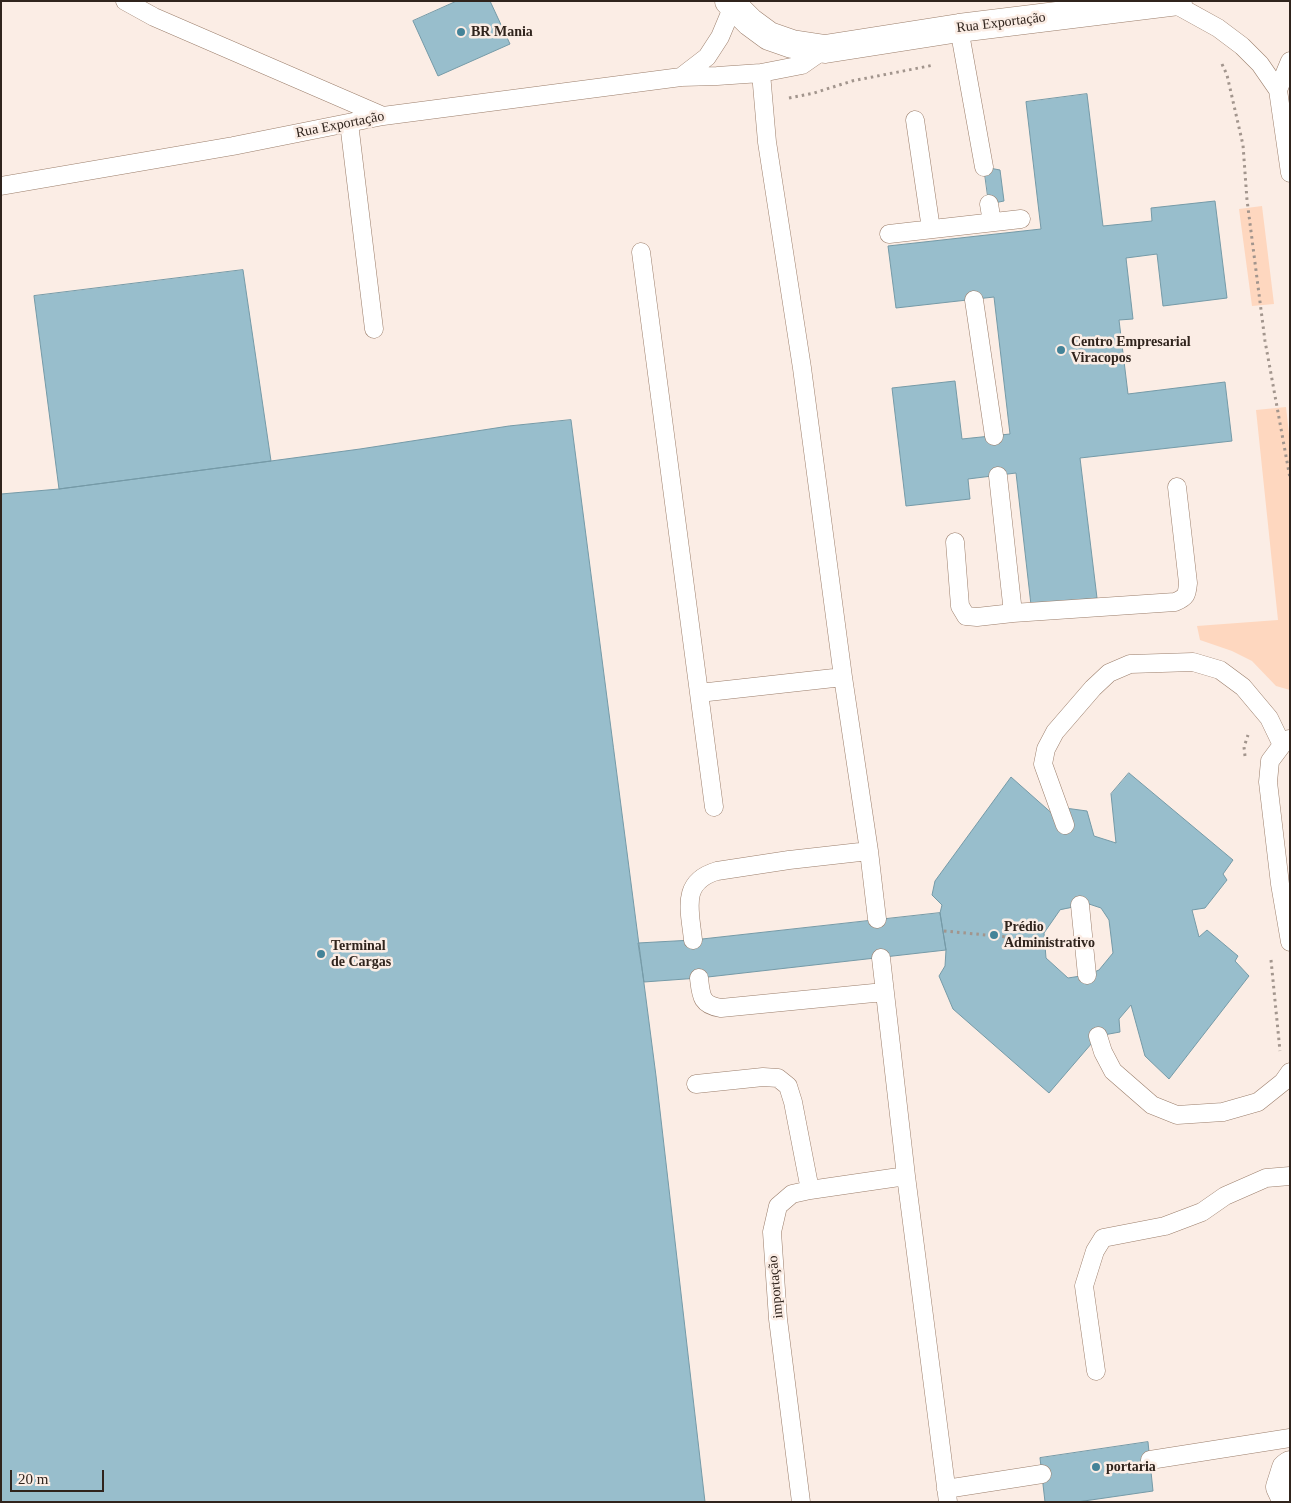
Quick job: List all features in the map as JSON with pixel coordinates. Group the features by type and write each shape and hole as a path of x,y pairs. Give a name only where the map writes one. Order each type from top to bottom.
{"street":[{"name":"Rua Exportação","path":"731,4 769,36 792,44 825,49 959,28 1174,2"},
{"path":"1286,1502 1280,1487 1286,1468 1290,1465"}],"lane":[{"path":"125,1 154,17 384,116"},
{"path":"1174,2 1218,28 1242,46 1260,64 1278,90 1290,173"},
{"path":"681,77 707,57 720,37 731,4"},
{"path":"959,28 984,167"},
{"name":"Rua Exportação","path":"1,186 233,146 384,116 681,77 761,73 802,65 825,49"},
{"path":"1278,90 1290,62"},
{"path":"761,73 768,142 802,368 877,919"},
{"path":"915,120 931,229"},
{"path":"348,123 374,329"},
{"path":"989,204 992,222"},
{"path":"889,234 931,229 965,232 992,222 1021,219"},
{"path":"641,252 714,807"},
{"path":"974,300 994,436"},
{"path":"998,476 1013,613"},
{"path":"955,542 960,606 966,616 977,617 1175,602 1187,594 1188,583 1177,487"},
{"path":"1065,825 1043,764 1046,748 1054,732 1093,688 1109,673 1130,664 1192,662 1220,670 1242,688 1269,718 1286,742 1270,762 1268,782 1280,884 1290,942"},
{"path":"699,693 843,677"},
{"path":"693,940 689,901 691,891 707,874 789,860 869,851"},
{"path":"1080,905 1087,975"},
{"path":"882,958 884,992 906,1176 947,1495 1042,1474"},
{"path":"699,978 704,1002 712,1007 721,1008 884,992"},
{"path":"1098,1036 1103,1052 1113,1071 1152,1105 1177,1115 1223,1112 1258,1102 1282,1082 1290,1072"},
{"path":"696,1084 763,1077 778,1078 788,1086 793,1102 810,1190"},
{"name":"importação","path":"801,1502 778,1319 772,1232 778,1206 792,1194 906,1176"},
{"path":"1096,1371 1084,1286 1095,1251 1103,1238 1166,1226 1202,1212 1225,1196 1266,1178 1290,1176"},
{"path":"1150,1460 1290,1438"}],"path":[{"path":"764,102 814,94 852,81 965,58"},
{"path":"1221,61 1227,75 1243,145 1247,200 1266,341 1290,478"},
{"path":"944,931 1055,942"}],"shaded area":[{"path":"1262,206 1274,304 1252,306 1239,209"},
{"path":"1286,407 1290,443 1290,690 1276,686 1252,661 1232,651 1200,640 1197,626 1278,620 1256,410"}],"building":[{"name":"BR Mania","path":"457,1 490,1 510,44 438,76 413,21"},
{"name":"Centro Empresarial Viracopos","path":"1087,94 1103,226 1152,221 1151,208 1215,201 1227,298 1163,306 1157,254 1126,258 1133,319 1119,320 1128,394 1225,382 1232,441 1080,458 1097,598 1031,605 1016,473 968,479 970,499 906,506 892,388 955,381 962,439 1010,434 994,297 896,308 888,246 1041,229 1026,102"},
{"path":"984,167 1000,170 1004,201 989,204"},
{"path":"243,270 271,461 59,489 34,296"},
{"name":"Terminal de Cargas","path":"571,420 656,1076 705,1502 1,1502 1,494 59,489 360,449 509,426"},
{"name":"Prédio Administrativo","path":"1129,773 1233,860 1223,874 1227,880 1205,908 1192,910 1199,937 1207,930 1238,956 1235,961 1249,976 1169,1079 1145,1056 1131,1005 1119,1019 1120,1032 1098,1036 1049,1093 953,1009 939,976 945,966 946,950 940,913 942,905 932,895 935,881 1011,777 1065,825 1065,808 1087,811 1094,836 1116,843 1111,794","holes":["1089,904 1101,908 1109,920 1113,953 1099,970 1087,975 1068,978 1046,958 1044,933 1060,910"]},
{"path":"940,913 946,950 699,978 644,982 638,943 693,940"},
{"name":"portaria","path":"1148,1442 1153,1491 1077,1502 1045,1502 1040,1458"}],"place":[{"name":"BR Mania","path":"461,32"},
{"name":"Centro Empresarial Viracopos","path":"1061,350"},
{"name":"Prédio Administrativo","path":"994,935"},
{"name":"Terminal de Cargas","path":"321,954"},
{"name":"portaria","path":"1096,1467"}]}
